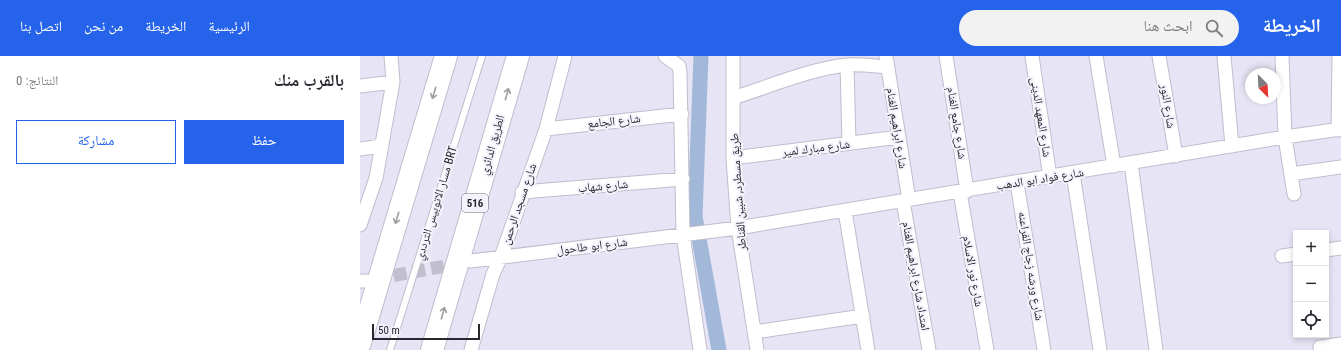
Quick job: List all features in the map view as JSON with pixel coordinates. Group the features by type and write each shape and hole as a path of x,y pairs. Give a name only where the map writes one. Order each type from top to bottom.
{"highway":[{"path":"360,343 446,56"},
{"name":"الطريق الدائري","path":"432,350 518,56"}],"street":[{"path":"360,223 376,178 393,82 391,56"},
{"name":"شارع مسجد الرحمن","path":"470,350 493,274 501,257 522,192 546,129 565,56"},
{"name":"طريق مسطرد, شبين القناطر","path":"733,56 733,158 738,228 757,350"},
{"name":"شارع جامع الغنام","path":"946,56 964,191"},
{"name":"شارع المعهد الدينى","path":"1032,56 1050,177"},
{"path":"1096,56 1114,166"},
{"name":"شارع النور","path":"1159,56 1176,156"},
{"path":"1224,56 1232,146"},
{"path":"1282,56 1285,137 1294,194"},
{"path":"1339,56 1339,130"},
{"path":"670,60 679,66 680,72 684,235 700,350"},
{"path":"733,98 823,69 847,65 868,65 887,62"},
{"name":"شارع ابراهيم الغنام","path":"887,62 899,137 906,201"},
{"path":"847,65 849,143"},
{"path":"360,86 393,82"},
{"name":"شارع الجامع","path":"546,129 682,114"},
{"name":"شارع فواد ابو الدهب","path":"738,228 1017,183 1285,137 1339,130"},
{"name":"شارع مبارك لمير","path":"733,158 899,137"},
{"path":"360,149 381,146"},
{"path":"1131,163 1156,350"},
{"path":"1291,174 1341,167"},
{"path":"1073,173 1100,350"},
{"name":"شارع شهاب","path":"522,192 683,179"},
{"name":"شارع ورشه زجاج الفراعنه","path":"1017,183 1044,350"},
{"name":"شارع نور الاسلام","path":"964,191 987,350"},
{"name":"امتداد شارع ابراهيم الغنام","path":"906,201 929,350"},
{"path":"845,211 868,350"},
{"name":"شارع ابو طاحول","path":"471,261 738,228"},
{"path":"1329,250 1341,248"},
{"path":"1282,256 1293,254"},
{"path":"754,332 863,316"},
{"path":"1320,347 1341,344"}],"lane":[{"name":"مسار الاتوبيس الترددي BRT","path":"390,350 482,56"}],"waterway":[{"path":"701,56 695,216 719,350"}],"tunnel":[{"path":"375,279 462,263"}]}
